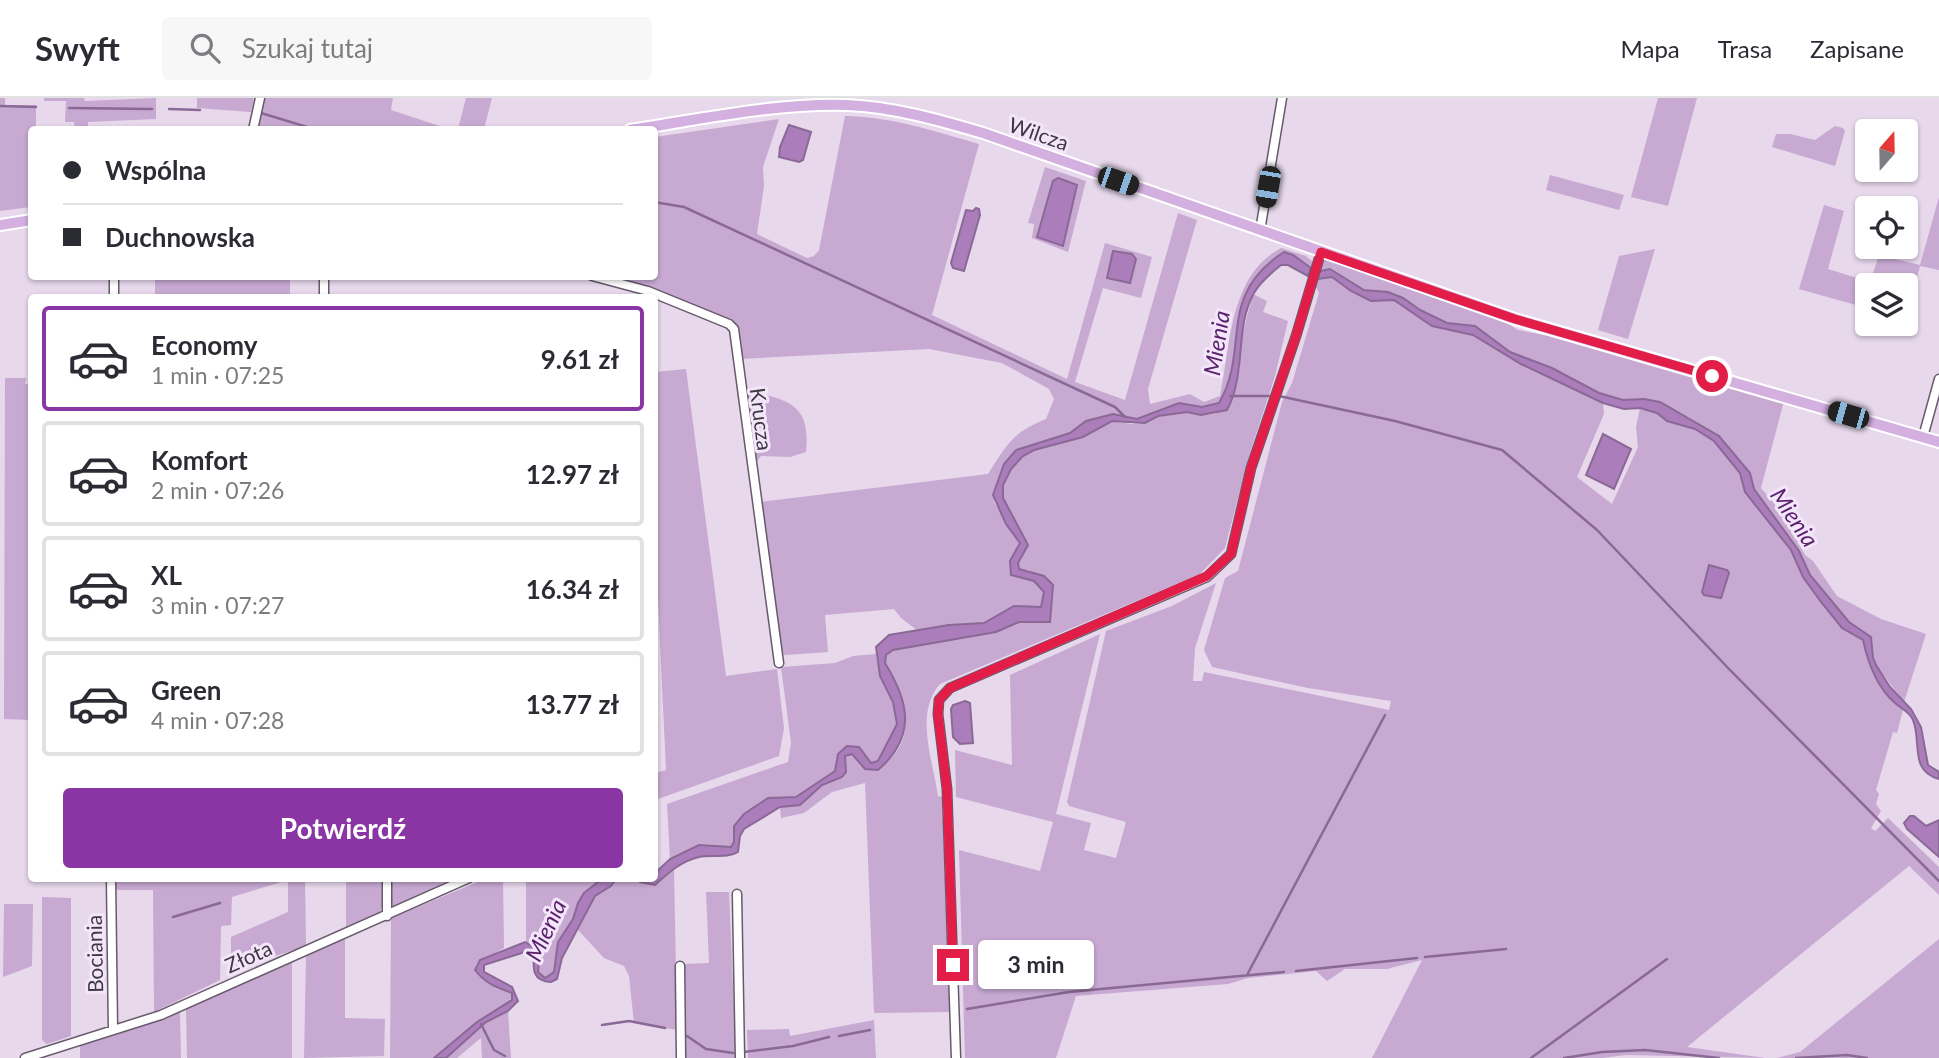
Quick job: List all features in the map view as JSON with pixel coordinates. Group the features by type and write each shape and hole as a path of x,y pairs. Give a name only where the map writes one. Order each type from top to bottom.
{"main road":[{"name":"Wilcza","path":"658,126 795,106 848,102 952,123 1515,319 1939,442"},
{"path":"0,225 28,221"}],"street":[{"path":"254,126 260,98"},
{"path":"1260,231 1282,98"},
{"path":"956,1058 947,789 938,715 939,700 950,688 1102,624 1207,576 1221,566 1231,554 1251,468 1321,252"},
{"name":"Krucza","path":"607,280 655,294"},
{"name":"Krucza","path":"658,295 729,324 734,330 779,663"},
{"path":"1923,438 1939,379"},
{"name":"Bociania","path":"111,882 113,1030"},
{"path":"387,882 387,916"},
{"name":"Złota","path":"25,1058 161,1015 461,882"},
{"path":"737,894 740,1058"},
{"path":"680,966 681,1058"}],"shaded area":[{"path":"0,98 5,98 5,105 36,105 36,126 28,126 28,207 0,211"},
{"path":"44,98 84,98 85,101 156,98 156,119 88,122 88,126 75,126 74,122 65,122 66,101 44,101"},
{"path":"197,98 254,98 251,112 197,108"},
{"path":"265,98 393,98 391,110 440,126 258,126"},
{"path":"466,98 492,98 485,126 459,126"},
{"path":"1658,98 1697,98 1668,206 1631,197"},
{"path":"845,116 896,122 979,144 932,315 1067,379 1105,243 1152,257 1141,298 1103,288 1075,382 1125,400 1178,213 1197,220 1148,389 1150,404 1190,394 1204,402 1220,396 1235,313 1251,276 1264,260 1281,248 1306,256 1313,262 1311,268 1293,255 1267,267 1256,279 1220,403 1202,407 1179,403 1137,419 1113,414 1086,421 1070,433 1016,450 994,502 1020,543 1010,561 1011,575 1034,581 1044,592 1041,607 1014,606 984,623 949,625 918,631 894,609 825,615 828,652 785,655 779,651 759,502 988,474 1011,440 1025,429 1046,419 1054,399 1049,389 1002,363 929,349 740,359 735,323 618,280 658,280 658,137 779,119 763,167 764,186 757,234 807,258 814,256 819,250"},
{"path":"789,125 811,132 803,160 799,162 779,157"},
{"path":"1835,126 1845,131 1835,166 1772,147 1776,134 1790,134 1815,140"},
{"path":"1045,167 1086,181 1068,252 1032,238 1034,224 1028,223"},
{"path":"1550,175 1624,195 1619,210 1546,190"},
{"path":"1058,178 1077,185 1063,246 1037,237 1053,181"},
{"path":"1939,197 1939,270 1920,266 1918,273 1873,273 1878,259 1895,259 1920,265"},
{"path":"1824,205 1844,211 1828,269 1855,277 1855,305 1799,289"},
{"path":"979,209 980,215 964,271 953,268 951,263 966,210 973,211"},
{"path":"1655,249 1628,339 1598,330 1619,256"},
{"path":"1113,251 1132,254 1136,259 1130,283 1107,278"},
{"path":"1284,252 1311,268 1308,276 1288,265 1281,265 1254,293 1244,321 1237,381 1227,410 1201,415 1187,412 1158,416 1145,423 1112,421 1083,437 1034,450 1023,456 1011,469 1003,485 1003,498 1028,545 1018,563 1019,569 1044,576 1053,585 1050,622 1019,622 996,632 893,650 886,655 885,663 900,691 904,705 904,731 899,744 878,770 865,769 852,754 845,756 846,772 842,777 822,785 800,805 780,807 744,829 740,836 738,852 686,861 655,885 640,882 658,882 658,870 670,859 699,845 731,847 734,842 734,826 744,814 768,798 796,797 835,771 838,754 847,746 859,747 871,763 878,761 897,724 893,702 880,676 876,647 889,635 949,625 984,623 1014,606 1041,607 1044,592 1034,581 1011,575 1010,561 1020,543 1006,524 993,495 1004,464 1016,450 1070,433 1086,421 1113,414 1137,419 1179,403 1202,407 1219,403 1233,363 1242,305 1249,287 1263,269"},
{"path":"1325,259 1498,318 1518,330 1559,338 1784,401 1761,488 1783,514 1805,555 1813,561 1837,596 1881,619 1926,634 1904,702 1876,665 1871,637 1849,622 1810,575 1799,551 1754,488 1750,473 1718,436 1688,417 1644,399 1623,400 1599,393 1552,368 1510,352 1475,326 1447,323 1403,298 1388,292 1364,290 1330,269 1320,271"},
{"path":"1330,269 1364,290 1388,292 1447,323 1475,326 1510,352 1552,368 1599,393 1623,400 1644,399 1660,402 1719,436 1750,473 1754,489 1799,551 1810,575 1849,622 1871,637 1876,665 1890,687 1911,709 1921,727 1928,765 1939,772 1939,779 1924,770 1920,763 1913,720 1888,696 1878,681 1870,666 1863,640 1842,628 1821,602 1803,577 1791,550 1745,492 1740,473 1714,441 1695,429 1667,421 1657,413 1603,403 1521,364 1473,335 1432,326 1394,300 1371,301 1332,277 1317,279 1320,271"},
{"path":"1332,277 1351,291 1371,300 1394,300 1432,326 1473,335 1521,364 1603,403 1604,414 1577,477 1612,504 1638,447 1636,427 1640,408 1657,413 1667,421 1695,429 1714,441 1740,473 1745,492 1791,550 1803,577 1821,602 1842,628 1863,640 1877,679 1903,710 1897,733 1893,732 1876,790 1879,794 1876,804 1881,811 1871,828 1875,831 1888,818 1939,867 1939,895 1909,866 1687,1047 1766,1058 1626,1055 1602,1058 1372,1058 1422,960 1387,969 1345,969 1327,981 1316,971 1248,978 1228,984 1076,996 1056,1058 965,1058 959,850 1040,871 1053,822 956,797 955,750 1012,765 1010,675 1100,634 1056,814 1091,823 1084,850 1116,858 1126,822 1069,806 1067,802 1106,631 1172,606 1216,583 1195,648 1193,681 1202,681 1204,672 1389,710 1391,701 1308,688 1212,667 1204,650 1225,578 1238,571 1282,402 1292,383 1319,293 1315,285 1317,279"},
{"path":"155,280 290,280 290,294 155,294"},
{"path":"1253,294 1267,301 1263,312 1288,321 1275,376 1249,456 1225,548 1200,574 940,684 932,696 928,709 927,738 938,796 942,797 950,1012 874,1013 865,783 832,792 804,813 781,818 780,807 800,805 822,785 842,777 846,772 844,759 849,754 865,769 888,761 899,748 904,736 905,711 897,685 885,663 886,655 893,650 996,632 1019,622 1050,622 1053,585 1028,570 1019,570 1018,563 1028,545 1003,498 1003,485 1011,469 1023,456 1034,450 1083,437 1112,421 1131,424 1145,423 1157,416 1187,412 1215,414 1237,386 1240,343"},
{"path":"686,369 726,676 777,669 784,728 779,756 658,799 658,772 666,770 658,598 658,372"},
{"path":"5,378 26,378 28,720 4,719"},
{"path":"762,394 784,401 799,411 806,428 806,452 790,457 761,456 754,465 744,395"},
{"path":"1603,434 1631,449 1614,489 1586,475"},
{"path":"1709,565 1729,573 1721,598 1704,595 1702,592"},
{"path":"876,654 880,672 894,705 897,722 878,761 871,763 859,747 838,754 835,771 796,797 768,798 731,847 699,845 670,859 667,804 788,762 791,743 781,667 835,663 853,656"},
{"path":"965,701 970,703 973,743 960,744 953,737 951,709 953,705"},
{"path":"1910,816 1914,816 1926,826 1939,820 1939,857 1907,829 1904,823"},
{"path":"674,868 677,1030 634,1023 629,976 624,966 604,958 578,930 595,895 613,882 655,885"},
{"path":"116,882 281,882 232,897 231,925 221,926 220,980 154,1012 153,890 116,890"},
{"path":"288,882 305,882 306,946 236,969 231,967 231,937 288,912"},
{"path":"346,882 384,882 380,913 346,928"},
{"path":"391,882 453,882 391,908"},
{"path":"478,882 503,882 504,948 476,964 488,984 512,993 512,1000 477,1022 434,1058 390,1058 391,918"},
{"path":"526,882 598,882 584,893 578,903 573,919 558,942 554,972 546,978 538,972 541,957 526,942"},
{"path":"598,882 614,882 595,896 562,958 557,979 551,982 537,977 534,953 531,950 484,965 484,972 512,987 518,1001 508,1011 486,1022 446,1058 434,1058 477,1022 512,1000 512,993 487,982 475,970 480,960 525,942 540,951 538,972 545,978 554,972 558,942 573,919 584,893"},
{"path":"706,892 729,892 736,1058 685,1058 683,964 709,963"},
{"path":"42,897 71,898 71,1036 47,1044 42,1040"},
{"path":"4,904 33,904 32,966 3,977"},
{"path":"345,938 345,1018 385,1019 384,1056 304,1058 306,956"},
{"path":"1939,939 1939,1058 1777,1058 1800,1052"},
{"path":"292,962 292,1058 187,1058 186,1008"},
{"path":"180,1011 181,1058 80,1058 80,1044 154,1022"},
{"path":"508,1011 511,1058 482,1058 481,1038 457,1058 446,1058 486,1022"},
{"path":"874,1020 876,1058 748,1058 747,1030 789,1029 790,1036"}],"waterway":[{"path":"0,106 36,107"},
{"path":"69,108 152,109"},
{"path":"169,109 200,110"},
{"path":"261,113 304,126"},
{"path":"658,203 684,207 1115,407 1125,417"},
{"path":"1230,396 1272,396"},
{"path":"1279,396 1395,421 1502,450 1597,530 1729,669 1939,881"},
{"path":"1247,975 1385,715"},
{"path":"173,917 220,903"},
{"path":"1425,957 1506,949"},
{"path":"1296,971 1417,958"},
{"path":"1531,1058 1667,959"},
{"path":"967,1009 1069,992 1284,972"},
{"path":"602,1025 629,1021 665,1028"},
{"path":"481,1024 494,1050 505,1056"},
{"path":"839,1036 870,1030"},
{"path":"687,1036 706,1049 733,1053"},
{"path":"744,1052 793,1046 829,1037"},
{"path":"1564,1058 1602,1052 1645,1050 1719,1058"},
{"path":"1796,1058 1847,1055 1867,1058"}],"route":[{"path":"953,965 946,770 938,715 939,700 950,688 1102,624 1207,576 1221,566 1231,554 1251,468 1269,408 1296,336 1321,252 1515,319 1712,376"}],"water label":[{"name":"Mienia","path":"1216,343"},
{"name":"Mienia","path":"1795,517"},
{"name":"Mienia","path":"545,930"}]}
